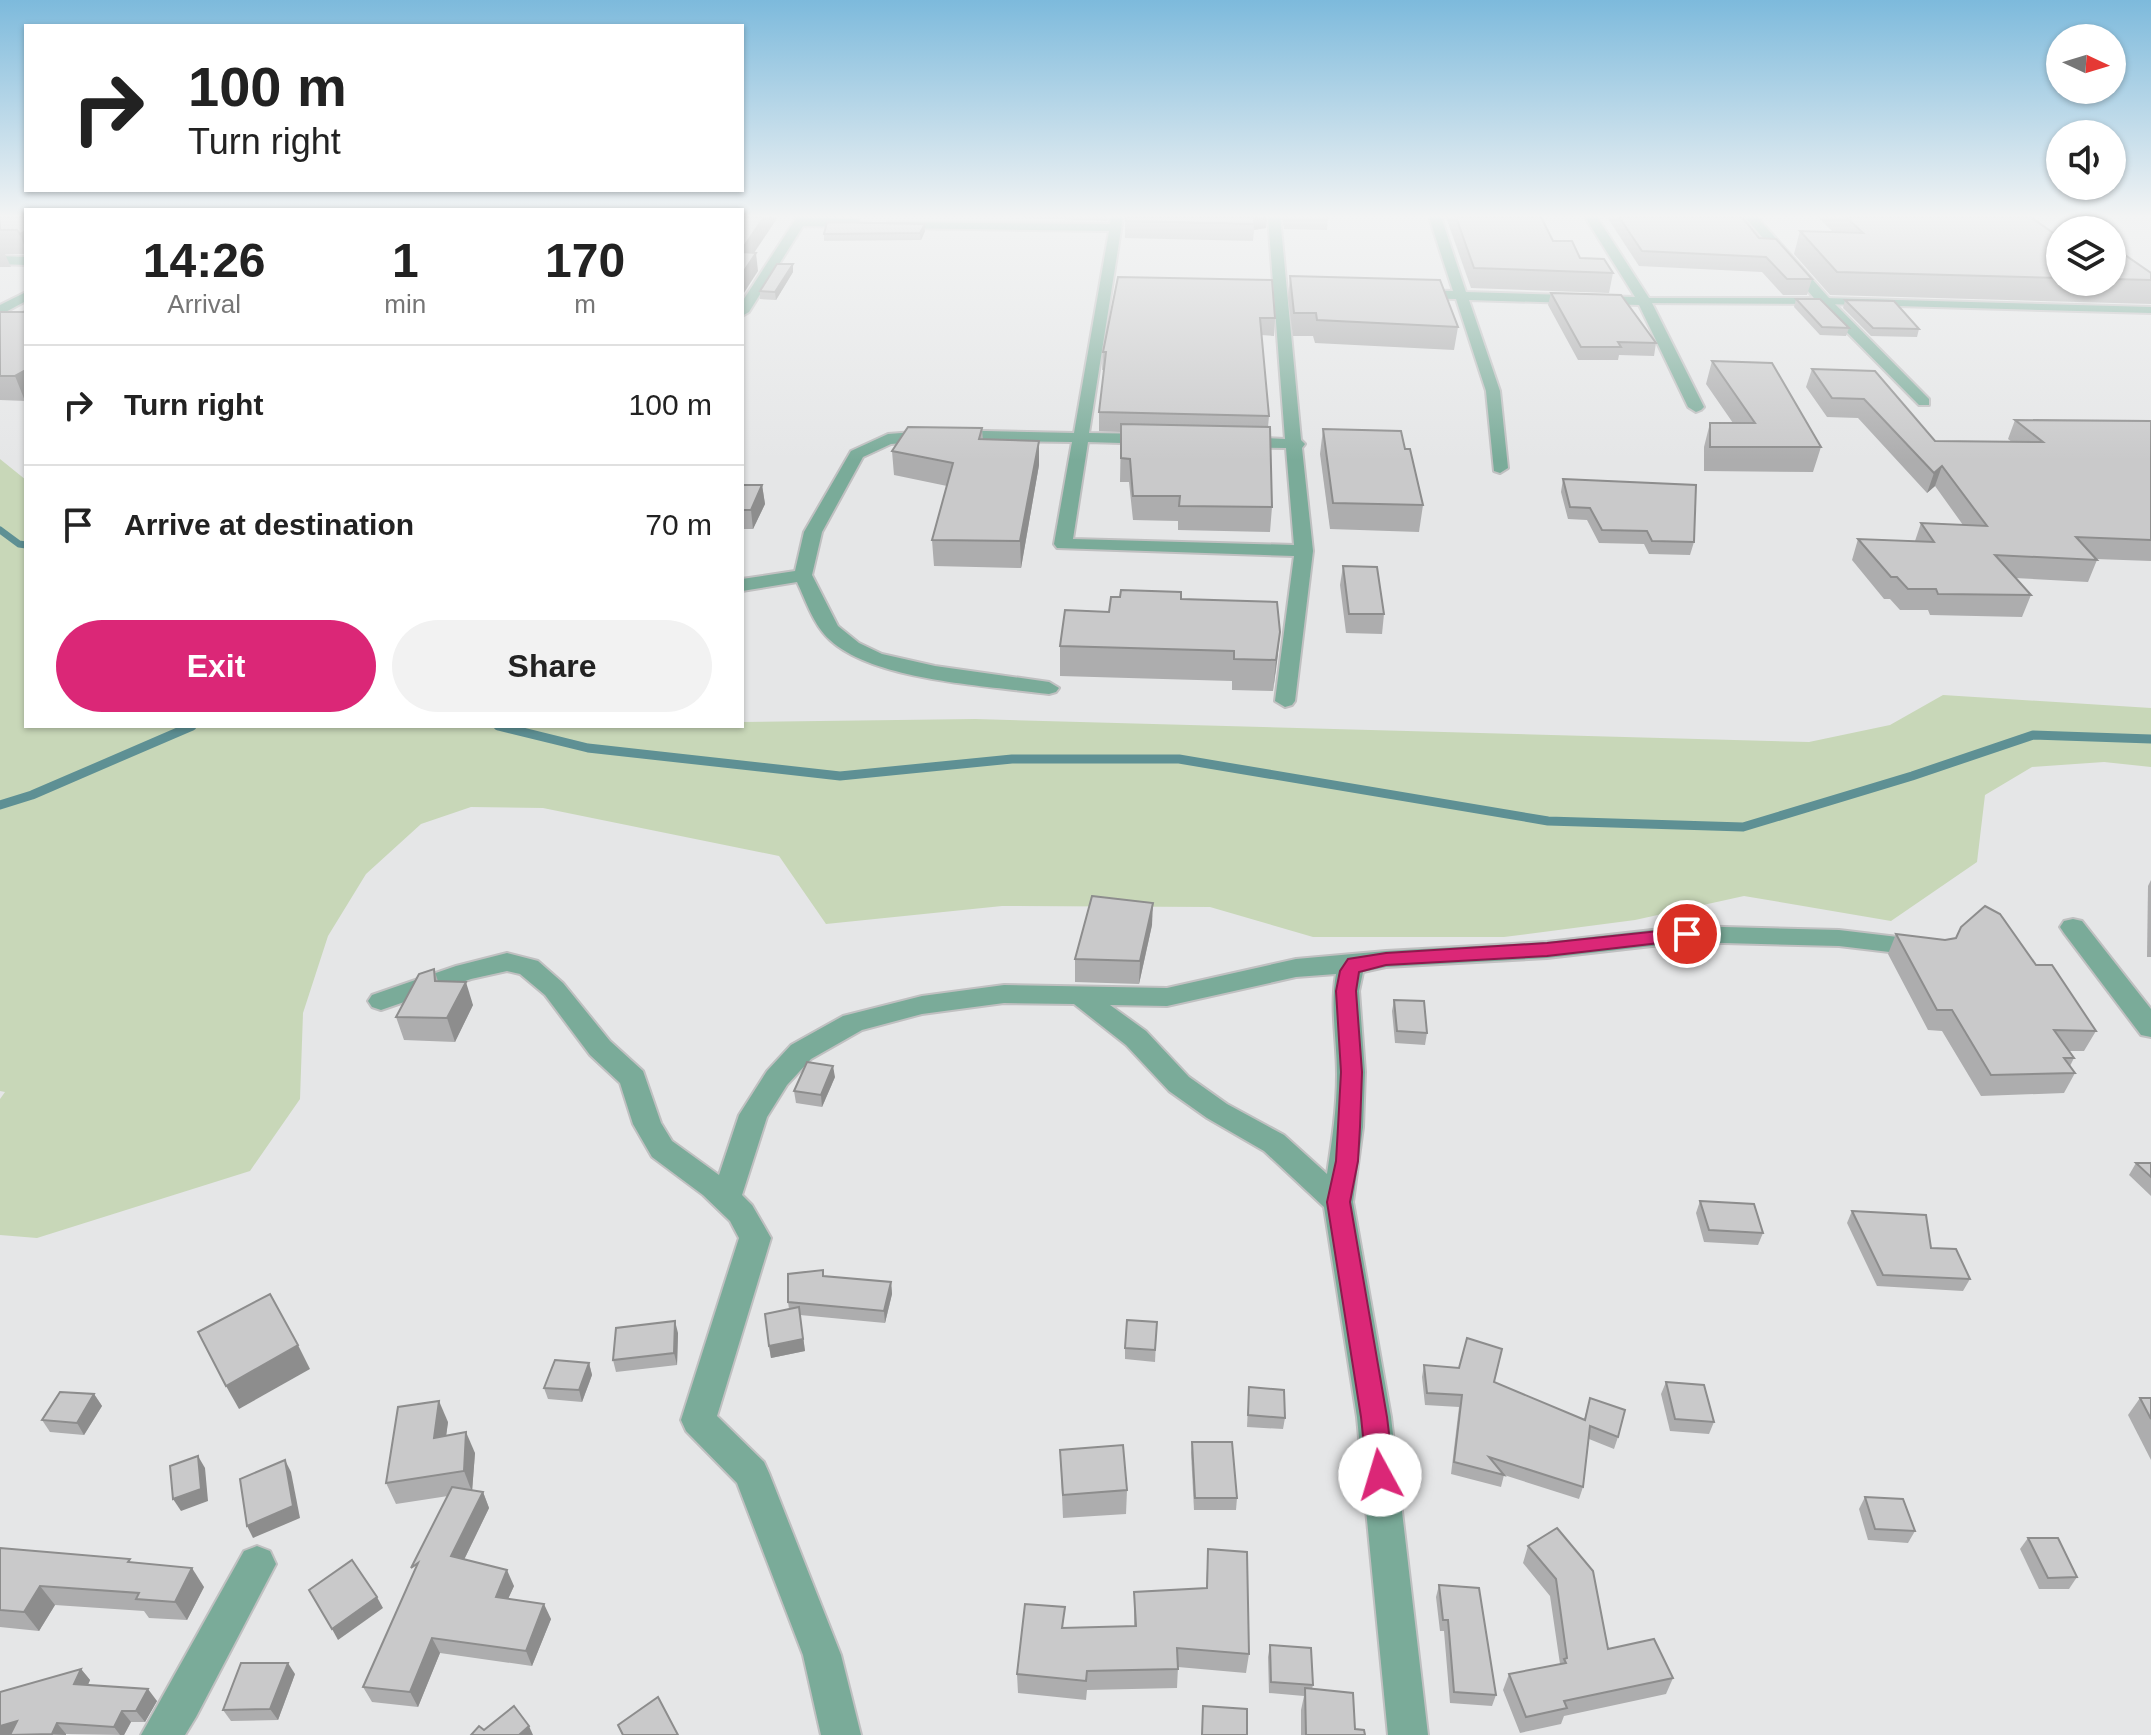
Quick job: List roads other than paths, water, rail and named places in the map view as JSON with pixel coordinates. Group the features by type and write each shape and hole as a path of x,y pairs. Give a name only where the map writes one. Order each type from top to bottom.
{"street":[{"path":"0,311 23,298"},
{"path":"1103,298 1063,544 1304,551"},
{"path":"1285,701 1304,551 1286,298"},
{"path":"1460,298 1493,391 1500,468"},
{"path":"1550,298 1644,301"},
{"path":"1642,298 1696,407"},
{"path":"1821,298 1924,402"},
{"path":"1049,688 888,663 853,651 834,634 803,575 813,532 857,454 888,439 941,435 1176,440"},
{"path":"1222,441 1297,444"},
{"path":"744,585 803,575"},
{"path":"2073,927 2151,1028"},
{"path":"726,1199 753,1115 777,1078 801,1052 853,1023 922,1005 1004,994 1167,997 1296,968 1386,959 1547,950 1687,934 1839,938 1937,949"},
{"path":"381,1001 465,972 507,962 529,967 554,989 600,1048 633,1078 647,1124 662,1149 741,1213 755,1238 698,1420 751,1473 822,1655 841,1735"},
{"path":"1355,964 1350,971 1346,991 1351,1072 1349,1127 1347,1161 1338,1202 1374,1417 1408,1735"},
{"path":"1082,997 1136,1038 1179,1084 1217,1111 1274,1143 1338,1202"},
{"path":"161,1735 182,1703 257,1564"}],"lane":[{"path":"1644,301 1824,301 2151,310"}],"waterway":[{"path":"0,530 24,545"},
{"path":"0,805 32,795 187,728"},
{"path":"506,728 588,748 840,776 1012,759 1179,759 1548,821 1743,827 1912,776 2033,735 2151,739"}]}
